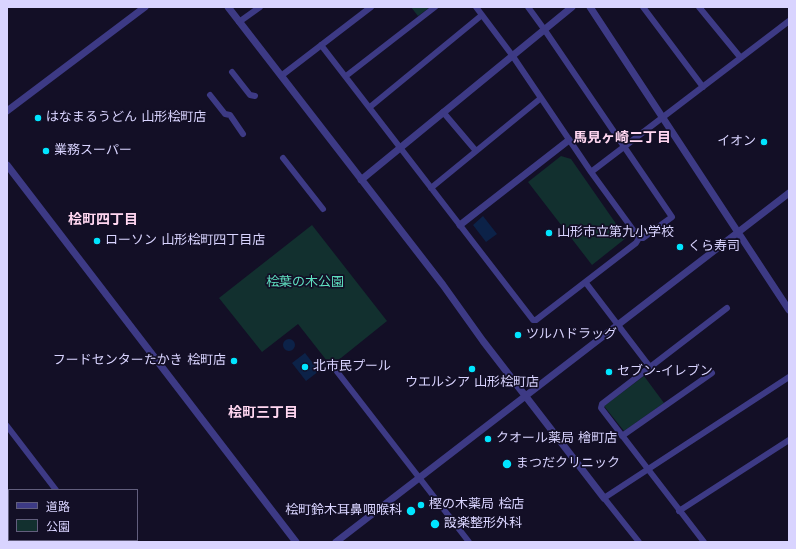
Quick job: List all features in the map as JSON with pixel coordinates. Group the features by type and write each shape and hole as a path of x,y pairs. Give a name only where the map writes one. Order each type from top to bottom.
{"street":[{"path":"7,111 145,7"},
{"path":"228,7 443,285 525,396 639,542"},
{"path":"239,22 260,7"},
{"path":"281,76 371,7"},
{"path":"346,76 435,7"},
{"path":"476,7 512,55 591,172 639,238"},
{"path":"528,7 672,217 644,238 639,238"},
{"path":"361,180 572,7"},
{"path":"590,7 789,310"},
{"path":"643,7 703,86"},
{"path":"699,7 740,57"},
{"path":"370,107 482,15"},
{"path":"591,172 740,57 789,22"},
{"path":"321,45 533,320 536,320 586,283 636,243 639,238"},
{"path":"232,72 250,95 255,96"},
{"path":"210,95 225,114 230,115 243,134"},
{"path":"431,188 541,98"},
{"path":"443,112 476,151"},
{"path":"460,225 569,140"},
{"path":"283,158 323,209"},
{"path":"7,165 296,542"},
{"path":"336,542 789,193"},
{"path":"586,283 650,367"},
{"path":"704,542 601,408 602,404 727,308"},
{"path":"335,369 469,542"},
{"path":"622,436 712,373"},
{"path":"604,498 789,377"},
{"path":"7,426 55,489"},
{"path":"680,511 789,440"}],"green space":[{"path":"411,7 430,7 418,16"},
{"path":"561,156 571,159 626,238 592,265 528,182"},
{"name":"桧葉の木公園","path":"312,225 387,321 331,366 298,324 262,352 219,298"},
{"path":"644,376 664,403 624,431 604,406"}],"water":[{"path":"483,216 497,234 486,242 473,225"},
{"path":"289,339 293,341 295,345 293,349 289,351 285,349 283,345 285,341"},
{"name":"北市民プール","path":"305,353 319,371 306,381 292,363"}],"place":[{"name":"はなまるうどん 山形桧町店","path":"38,118"},
{"name":"イオン","path":"764,142"},
{"name":"業務スーパー","path":"46,151"},
{"name":"山形市立第九小学校","path":"549,233"},
{"name":"ローソン 山形桧町四丁目店","path":"97,241"},
{"name":"くら寿司","path":"680,247"},
{"name":"ツルハドラッグ","path":"518,335"},
{"name":"フードセンターたかき 桧町店","path":"234,361"},
{"name":"北市民プール","path":"305,367"},
{"name":"ウエルシア 山形桧町店","path":"472,369"},
{"name":"セブン-イレブン","path":"609,372"},
{"name":"クオール薬局 檜町店","path":"488,439"},
{"name":"まつだクリニック","path":"507,464"},
{"name":"樫の木薬局 桧店","path":"421,505"},
{"name":"桧町鈴木耳鼻咽喉科","path":"411,511"},
{"name":"設楽整形外科","path":"435,524"}],"district":[{"name":"馬見ヶ崎二丁目","path":"622,138"},
{"name":"桧町四丁目","path":"103,220"},
{"name":"桧町三丁目","path":"263,413"}]}
